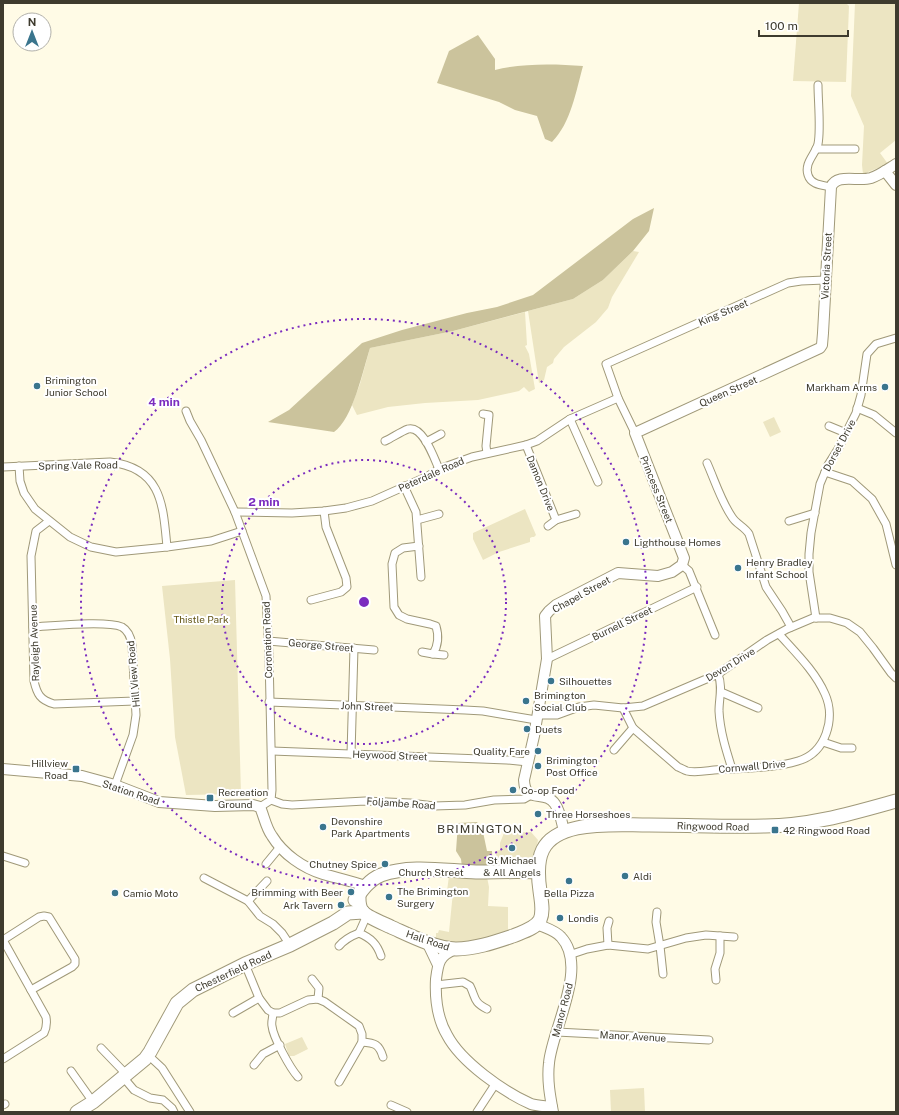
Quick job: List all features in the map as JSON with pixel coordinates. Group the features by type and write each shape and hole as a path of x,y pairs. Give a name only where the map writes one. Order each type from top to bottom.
{"highway":[{"name":"Ringwood Road","path":"518,872 530,865 539,856 550,840 564,831 579,828 612,824 768,826 802,823 842,816 896,801"},
{"path":"537,924 542,910 538,872 539,856"},
{"name":"Church Street","path":"343,916 362,890 380,876 396,871 422,869 538,872"},
{"path":"362,890 360,906 365,913"},
{"name":"Chesterfield Road","path":"77,1112 92,1102 145,1059 177,1004 193,990 245,964 290,945 333,923 348,913 365,913"},
{"name":"Hall Road","path":"365,913 385,924 427,942 456,949 497,941 529,930 537,924"}],"street":[{"path":"818,85 814,104 818,142 816,149 807,164 808,176 811,181 816,184 832,185 839,180 871,178 896,164"},
{"path":"816,149 856,149"},
{"path":"884,171 896,185"},
{"name":"Victoria Street","path":"820,348 822,345 832,185"},
{"name":"King Street","path":"606,364 623,355 788,283 825,280"},
{"name":"Dorset Drive","path":"816,618 809,572 809,554 820,484 828,465 846,434 857,408 861,395 867,354 876,344 896,338"},
{"name":"Queen Street","path":"635,433 820,348"},
{"name":"Princess Street","path":"606,364 618,398 635,433 684,558 682,565 689,571 715,635"},
{"name":"Peterdale Road","path":"235,512 292,513 324,511 346,508 372,501 439,469 472,456 526,445 537,441 570,419 591,408 618,398"},
{"path":"857,408 874,415 895,430"},
{"name":"Coronation Road","path":"186,412 235,512 266,596 272,751 271,800"},
{"path":"483,414 489,415 486,446 487,453"},
{"path":"570,419 598,482"},
{"path":"829,426 846,434"},
{"path":"385,441 408,429 415,429 422,434 439,469"},
{"path":"426,442 441,434"},
{"name":"Damon Drive","path":"526,445 556,520"},
{"name":"Spring Vale Road","path":"3,467 110,462 124,464 138,469 147,477 160,498 167,547"},
{"path":"707,463 727,510 733,519 749,534 766,587 782,611 790,627"},
{"path":"19,466 20,481 28,502 70,537 91,547 116,552 167,547 211,542 242,531"},
{"path":"825,472 852,481 872,499 886,524 894,549 896,565"},
{"path":"404,486 416,512 421,577"},
{"path":"310,600 341,592 347,587 346,578 326,527 324,511"},
{"path":"789,521 815,513"},
{"path":"416,520 439,514"},
{"name":"Damon Drive","path":"548,526 556,520 576,514"},
{"name":"Rayleigh Avenue","path":"49,521 36,531 31,556 34,681 36,689 40,697 45,702 54,704 135,701"},
{"path":"419,546 403,548 395,553 392,564 394,607 399,615 407,619 436,626 438,633 437,648 433,654"},
{"name":"Chapel Street","path":"531,795 526,790 524,780 547,660 545,616 556,605 618,573 658,576 672,572 682,565"},
{"name":"Burnell Street","path":"547,660 696,587"},
{"name":"Devon Drive","path":"536,717 557,715 594,705 623,708 643,706 718,674 767,640 790,627 813,618 830,618 847,623 860,632 890,673 896,678"},
{"name":"Hill View Road","path":"33,627 102,624 114,625 123,628 130,636 132,645 136,715 133,735 115,786"},
{"name":"Cornwall Drive","path":"623,708 633,728 678,767 687,771 774,766 800,761 814,752 823,742 828,731 830,719 826,695 814,675 779,634"},
{"name":"George Street","path":"268,641 374,650"},
{"path":"351,754 354,648"},
{"path":"422,652 444,655"},
{"path":"718,674 721,687 719,709 721,728 732,769"},
{"path":"721,692 758,708"},
{"name":"John Street","path":"269,702 483,711 536,717"},
{"path":"614,750 633,728"},
{"path":"823,742 841,748 852,748"},
{"name":"Heywood Street","path":"272,751 528,762"},
{"name":"Station Road","path":"3,769 82,776 159,802 190,805 253,805 260,807"},
{"path":"531,795 544,796 556,805 564,831"},
{"name":"Foljambe Road","path":"271,800 282,804 292,805 365,801 410,802 434,806 465,805 494,800 524,799 531,795"},
{"path":"271,800 260,807 271,835 280,847 306,867 362,890"},
{"path":"266,864 280,847"},
{"path":"3,856 5,855 25,863"},
{"path":"204,878 248,901 260,916 282,932 290,945"},
{"path":"248,901 268,881"},
{"path":"657,912 656,922 660,946 662,974"},
{"path":"359,933 365,913"},
{"path":"3,1059 44,1033 47,1027 46,1017 3,940 39,917 49,917 75,959 75,964 31,990"},
{"path":"608,945 607,928 609,922"},
{"name":"Manor Road","path":"537,924 554,931 562,937 569,955 572,974 552,1047 549,1064 550,1099 552,1109"},
{"path":"339,946 344,940 359,933 367,936 374,942 381,956"},
{"path":"569,955 587,949 608,945 648,949 686,938 706,935 734,937"},
{"path":"716,980 715,969 720,953 720,936"},
{"path":"427,942 438,965"},
{"path":"456,949 445,954 438,965 436,985 437,1008 447,1035 453,1045 465,1058 496,1083 532,1104 552,1109"},
{"path":"245,964 260,998 268,1010 273,1013 280,1013 308,1000 318,999 325,1002 358,1026 362,1034 362,1042 339,1082"},
{"path":"312,979 318,988 318,999"},
{"path":"436,985 463,982 470,986 475,1001 479,1005 486,1008"},
{"path":"233,1013 260,998"},
{"path":"273,1013 272,1026 292,1070 298,1077"},
{"name":"Manor Avenue","path":"557,1032 709,1040"},
{"path":"362,1042 374,1043 381,1048 383,1057"},
{"path":"254,1065 263,1054 280,1045"},
{"path":"101,1048 134,1090 150,1098 163,1100 172,1108 174,1112"},
{"path":"148,1055 162,1068 190,1112"},
{"path":"71,1071 92,1102"},
{"path":"477,1112 496,1083"},
{"path":"391,1105 408,1112"}],"green space":[{"path":"799,3 846,3 849,6 846,82 793,81"},
{"path":"855,3 896,3 896,140 880,153 888,164 863,174 864,126 851,96"},
{"path":"633,251 639,252 612,297 608,308 596,322 564,347 554,359 553,363 547,367 544,380 539,383 528,311 573,299 603,280"},
{"path":"525,312 527,345 525,346 529,354 535,389 529,392 524,387 519,391 478,400 388,407 357,415 352,405 360,384 370,348 453,331"},
{"path":"774,417 781,432 770,437 763,422"},
{"path":"525,509 536,535 530,538 530,542 499,552 483,560 473,539 473,533"},
{"name":"Thistle Park","path":"235,580 241,794 186,795 175,737 170,659 162,586"},
{"path":"531,832 538,840 534,854 527,865 496,869 496,851 500,850 500,843 504,833"},
{"path":"449,876 487,877 489,887 488,906 508,907 508,931 482,939 453,944 436,938 436,933 438,933 439,930 449,932 453,892 447,891"},
{"path":"302,1037 308,1049 294,1056 289,1056 285,1044"},
{"path":"644,1088 645,1112 611,1112 610,1090"}],"shaded area":[{"path":"478,35 495,59 495,70 528,65 583,66 572,106 564,126 552,142 545,139 537,116 515,110 499,102 437,83 449,51"},
{"path":"654,208 649,231 633,251 603,280 573,299 453,331 370,348 352,406 341,426 334,432 268,422 289,410 362,343 402,330 467,313 497,307 533,295 633,219"},
{"path":"477,822 483,832 487,851 492,851 493,868 462,867 461,859 456,851 458,823"}],"place":[{"name":"Brimington Junior School","path":"37,386"},
{"name":"Markham Arms","path":"885,387"},
{"name":"Lighthouse Homes","path":"626,542"},
{"name":"Henry Bradley Infant School","path":"738,568"},
{"name":"Silhouettes","path":"551,681"},
{"name":"Brimington Social Club","path":"526,701"},
{"name":"Duets","path":"527,729"},
{"name":"Quality Fare","path":"538,751"},
{"name":"Brimington Post Office","path":"538,766"},
{"name":"Hillview Road","path":"76,769"},
{"name":"Co-op Food","path":"513,790"},
{"name":"Recreation Ground","path":"210,798"},
{"name":"Three Horseshoes","path":"538,814"},
{"name":"Devonshire Park Apartments","path":"323,827"},
{"name":"42 Ringwood Road","path":"775,830"},
{"name":"St Michael & All Angels","path":"512,848"},
{"name":"Chutney Spice","path":"385,864"},
{"name":"Aldi","path":"625,876"},
{"name":"Bella Pizza","path":"569,881"},
{"name":"Brimming with Beer","path":"351,892"},
{"name":"Camio Moto","path":"115,893"},
{"name":"The Brimington Surgery","path":"389,897"},
{"name":"Ark Tavern","path":"341,905"},
{"name":"Londis","path":"560,918"}],"district":[{"name":"BRIMINGTON","path":"480,829"}]}
